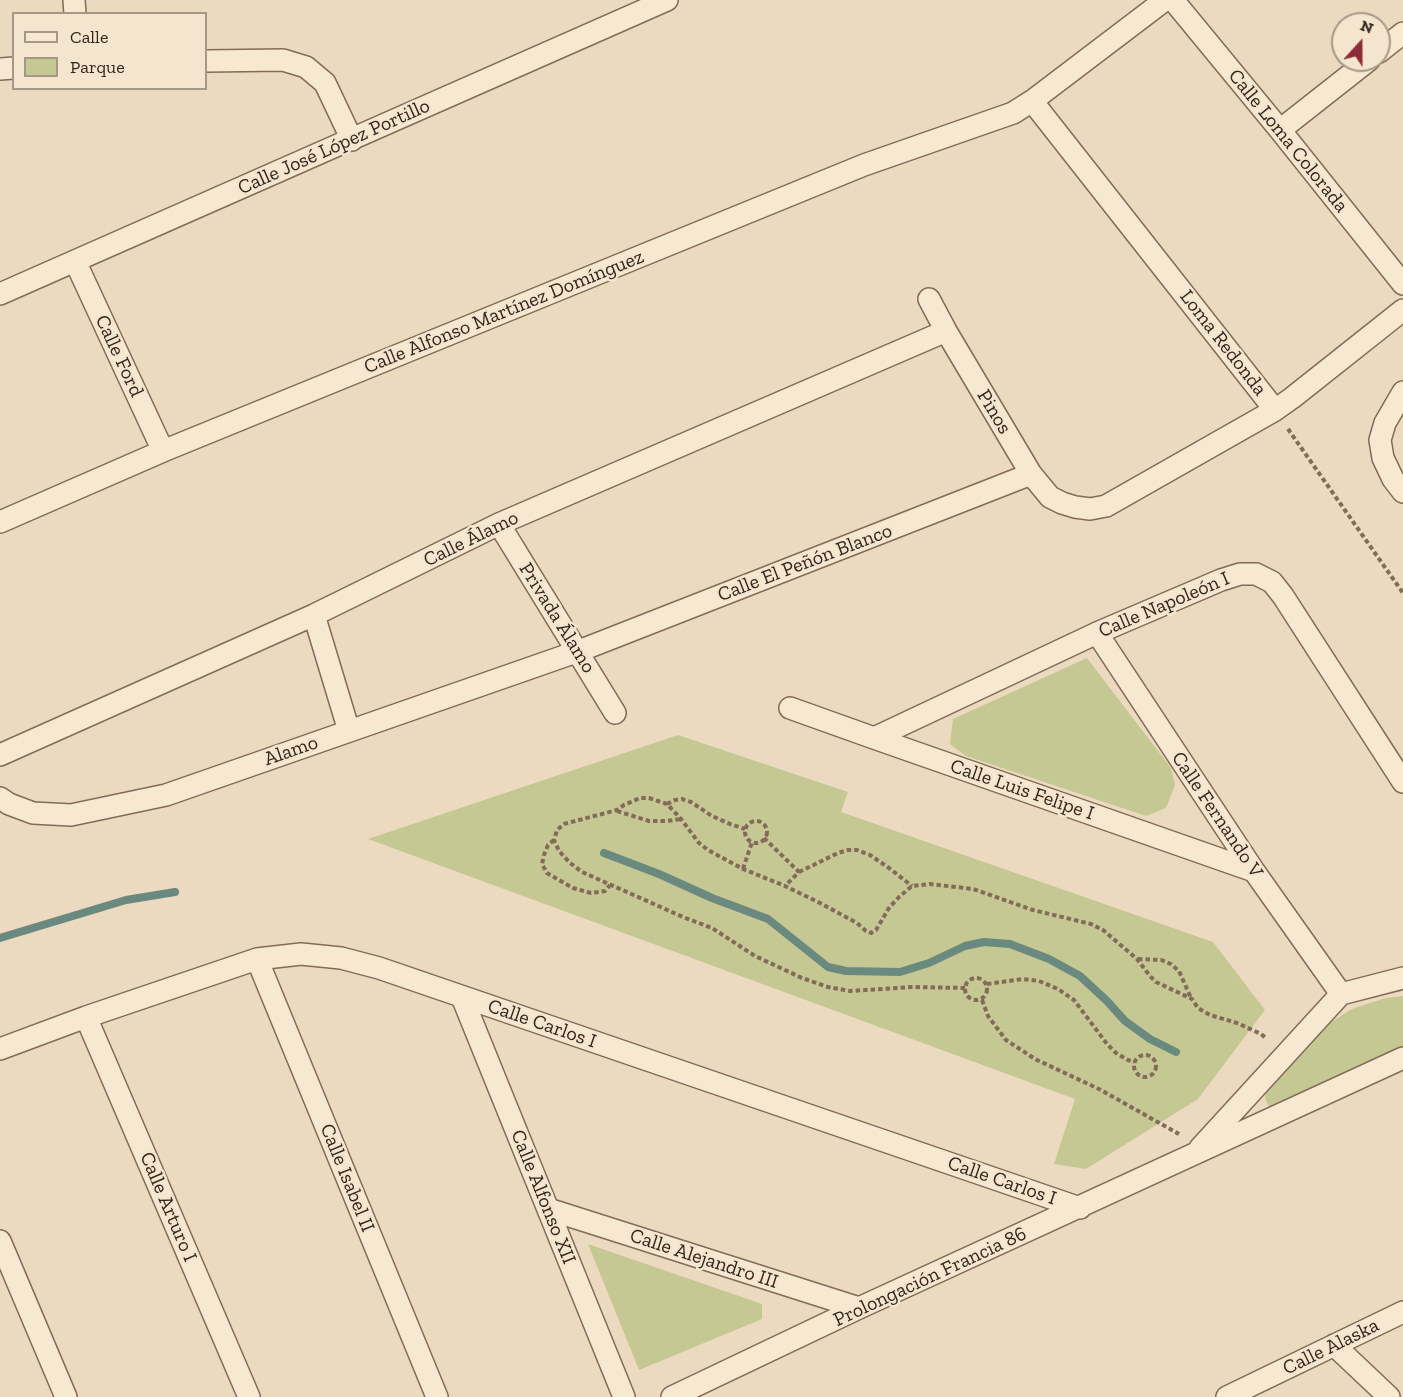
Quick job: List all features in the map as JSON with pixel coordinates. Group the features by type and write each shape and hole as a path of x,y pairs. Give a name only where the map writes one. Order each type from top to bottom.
{"street":[{"name":"Calle José López Portillo","path":"0,294 667,0"},
{"name":"Calle Alfonso Martínez Domínguez","path":"0,522 163,451 853,170 1013,113 1165,0"},
{"name":"Calle Loma Colorada","path":"1173,0 1403,284"},
{"path":"1391,42 1403,33"},
{"path":"207,61 284,60 306,67 325,83 352,140"},
{"path":"1280,130 1354,72"},
{"name":"Loma Redonda","path":"1032,101 1275,410"},
{"name":"Calle Ford","path":"75,261 163,451"},
{"name":"Pinos","path":"929,299 1030,474 1050,497 1062,503 1090,509 1106,506 1275,410"},
{"path":"1275,410 1403,310"},
{"name":"Calle Álamo","path":"0,755 314,615 499,524 946,331"},
{"path":"1403,392 1385,423 1380,440 1383,458 1403,492"},
{"name":"Calle El Peñón Blanco","path":"579,651 1030,474"},
{"name":"Privada Álamo","path":"499,524 615,713"},
{"name":"Calle Napoleón I","path":"874,738 1097,633 1221,580 1240,574 1256,574 1272,582 1284,596 1403,782"},
{"path":"314,615 349,731"},
{"name":"Calle Fernando V","path":"1097,633 1254,871 1341,994"},
{"name":"Alamo","path":"0,798 33,813 71,815 166,795 579,651"},
{"name":"Calle Luis Felipe I","path":"790,708 1254,871"},
{"name":"Calle Carlos I","path":"0,1049 257,959 301,954 341,958 379,968 1080,1208"},
{"name":"Calle Isabel II","path":"257,959 437,1397"},
{"path":"1341,994 1403,978"},
{"name":"Prolongación Francia 86","path":"1195,1152 1341,994"},
{"name":"Calle Alfonso XII","path":"462,997 624,1397"},
{"name":"Calle Arturo I","path":"86,1017 249,1397"},
{"name":"Prolongación Francia 86","path":"672,1397 859,1308 1080,1208 1195,1152 1403,1058"},
{"name":"Calle Alejandro III","path":"548,1209 859,1308"},
{"path":"0,1241 66,1397"},
{"name":"Calle Alaska","path":"1227,1397 1403,1312"},
{"path":"1334,1346 1389,1397"}],"path":[{"name":"Loma Redonda","path":"1275,410 1403,593"},
{"path":"610,885 605,891 591,893 573,888 546,873 542,864 548,845 554,840 557,830 564,824 617,810 640,798 649,798 667,804 699,843 708,850 743,869 785,886 857,923 871,933 876,930 889,908 912,886 930,884 974,889 1033,910 1091,924 1103,930 1137,958 1156,982 1192,999"},
{"path":"667,804 682,799 691,801 711,816 745,829"},
{"path":"617,810 649,821 681,819"},
{"path":"755,821 762,823 766,828 764,838 756,843 749,841 745,836 745,829 755,821"},
{"path":"764,838 799,872"},
{"path":"554,840 559,851 582,872 712,928 755,956 802,978 828,987 850,991 912,987 965,988"},
{"path":"743,869 752,842"},
{"path":"785,886 799,872 848,850 857,850 870,855 912,886"},
{"path":"1137,958 1161,960 1171,964 1179,971 1198,1008 1210,1015 1237,1023 1261,1034 1285,1056"},
{"path":"971,979 983,979 987,984 988,990 982,1000 970,999 966,994 966,983 971,979"},
{"path":"987,984 1023,979 1039,981 1058,989 1074,1000 1116,1053 1134,1062"},
{"path":"982,1000 988,1016 1006,1040 1035,1059 1099,1089 1195,1152"},
{"path":"1145,1055 1152,1057 1156,1063 1155,1070 1151,1075 1144,1077 1138,1075 1134,1069 1134,1062 1145,1055"}],"green space":[{"path":"1087,658 1171,768 1175,785 1166,808 1146,816 966,756 950,744 953,719"},
{"path":"678,735 848,792 841,812 1213,942 1265,1010 1198,1099 1086,1169 1054,1164 1075,1099 368,839"},
{"path":"1403,996 1403,1057 1281,1113 1269,1107 1265,1098 1267,1088 1326,1025 1354,1008 1386,998"},
{"path":"588,1244 762,1304 762,1319 639,1370"}],"waterway":[{"path":"604,853 768,919 828,967 846,971 900,972 929,963 965,946 984,942 1010,944 1049,959 1080,976 1125,1021 1150,1039 1176,1052"},
{"path":"0,938 126,900 175,892"}]}
